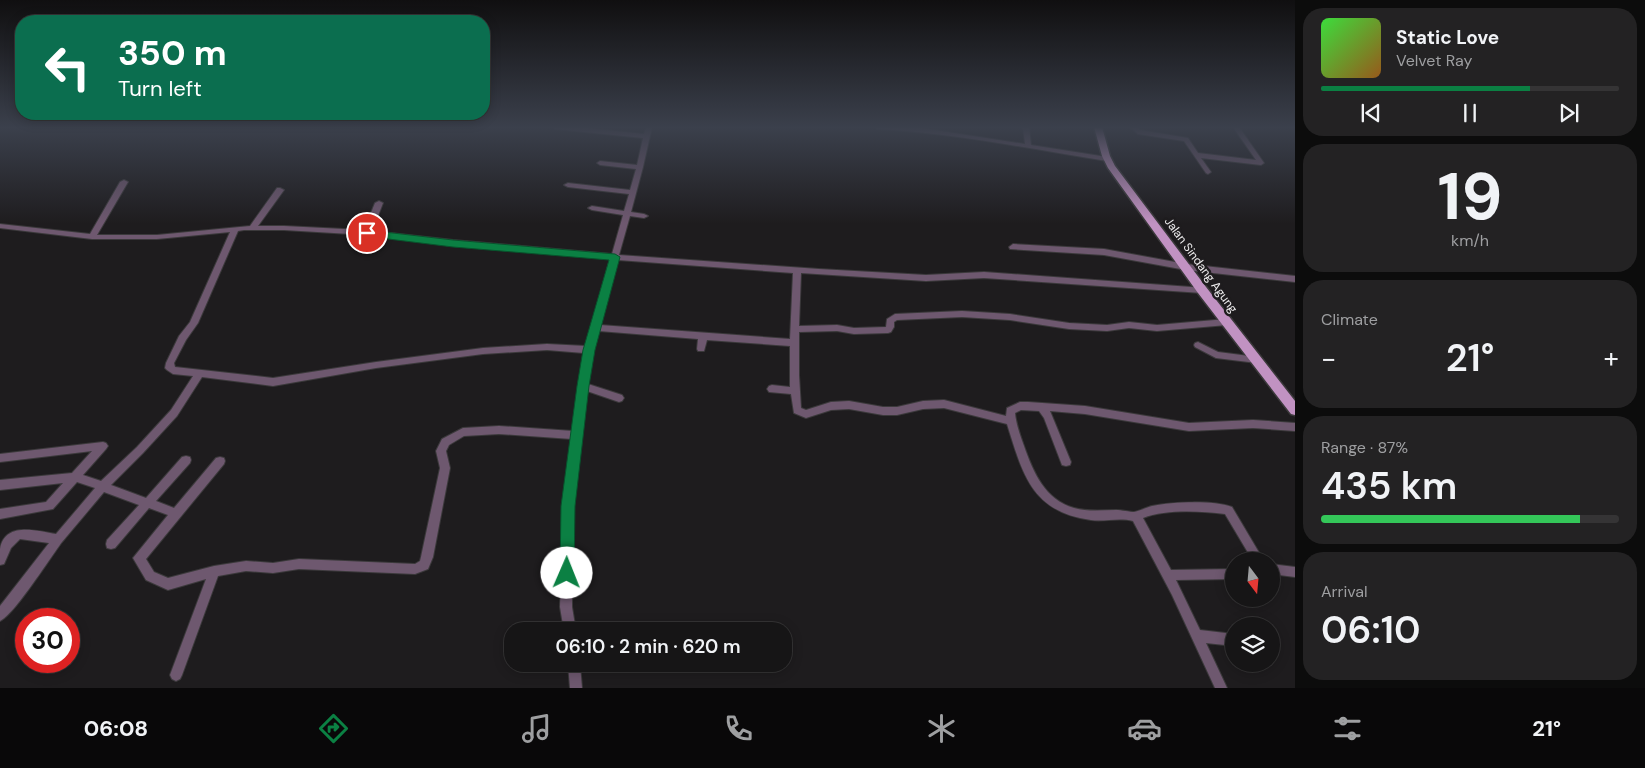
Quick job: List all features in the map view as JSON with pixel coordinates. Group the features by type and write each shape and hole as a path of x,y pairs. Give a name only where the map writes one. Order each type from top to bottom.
{"main road":[{"name":"Jalan Sindang Agung","path":"1107,159 1202,290 1295,410"}],"street":[{"path":"568,622 566,607 568,515 583,386 589,350 642,159"},
{"path":"1199,159 1208,172"},
{"path":"1229,159 1261,163 1258,159"},
{"path":"600,163 640,167"},
{"path":"92,237 124,182"},
{"path":"568,184 633,192"},
{"path":"253,227 280,190"},
{"path":"367,233 380,203"},
{"path":"592,208 644,216"},
{"path":"0,226 92,237 157,236 253,227 367,233 453,243 615,257 797,270 926,278 984,275 1202,290"},
{"path":"235,229 194,323 182,338 170,363 170,368 173,370 273,382 384,364 483,351 547,347 589,350"},
{"path":"1013,247 1104,252 1186,267 1295,279"},
{"path":"797,270 794,328 794,391 797,410 806,414 831,406 849,405 890,411 923,405 944,404 1011,421"},
{"path":"794,328 837,328 854,331 888,330 890,321 895,317 948,314 1010,317 1069,326 1107,328 1129,325 1157,328 1228,322"},
{"path":"596,328 794,344"},
{"path":"701,349 703,337"},
{"path":"1198,345 1207,352 1257,360"},
{"path":"0,615 14,600 58,539 102,487 174,413 199,374"},
{"path":"583,386 619,398"},
{"path":"772,389 794,391"},
{"path":"1254,552 1228,510 1200,508 1163,509 1142,512 1135,517 1084,515 1053,505 1037,486 1025,463 1009,413 1018,407 1042,407 1085,410 1176,426 1253,424 1295,427"},
{"path":"1042,407 1066,462"},
{"path":"220,461 139,558 150,576 168,584 214,571 246,566 273,568 299,564 415,568 424,565 427,557 445,468 441,450 445,442 462,432 499,430 575,443"},
{"path":"0,458 103,446 49,506 0,514"},
{"path":"111,544 186,460"},
{"path":"0,485 76,477 175,513"},
{"path":"1135,517 1145,530 1168,574 1221,688"},
{"path":"0,560 9,541 20,534 58,539"},
{"path":"1280,570 1295,572"},
{"path":"176,675 214,571"},
{"path":"1168,574 1225,574"},
{"path":"0,602 14,600"},
{"path":"1197,636 1225,639"},
{"path":"575,672 576,688"}],"route":[{"path":"367,233 453,243 615,257 589,350 574,443 568,506 567,573"}]}
